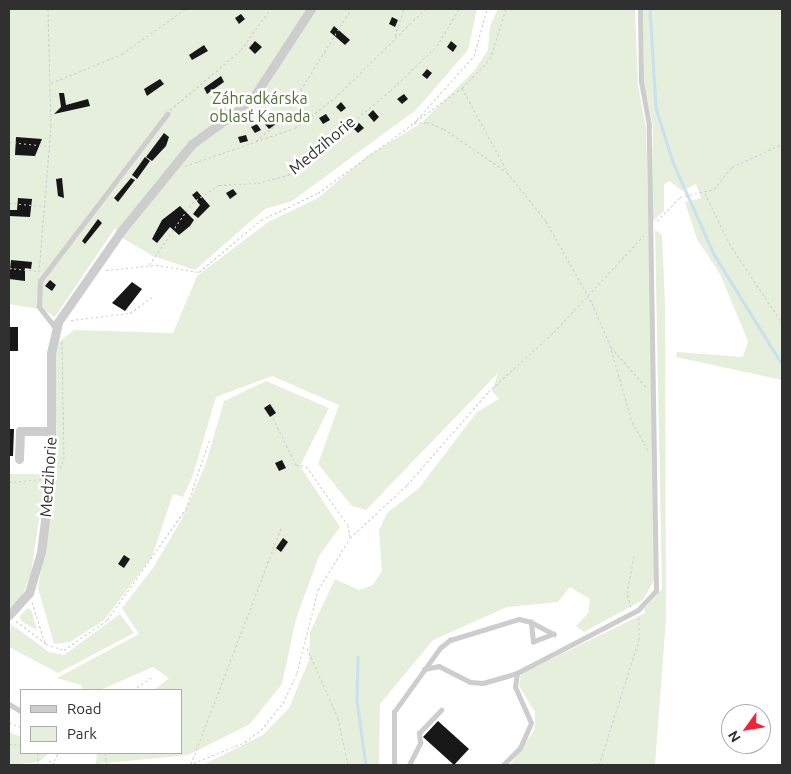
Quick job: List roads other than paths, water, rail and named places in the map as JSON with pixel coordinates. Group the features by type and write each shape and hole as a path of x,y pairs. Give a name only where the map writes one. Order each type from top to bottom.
{"street":[{"name":"Medzihorie","path":"9,615 29,592 41,552 50,475 51,353 57,326 94,270 192,144 251,101 312,9"},
{"path":"19,459 20,431 51,431"}],"lane":[{"path":"424,669 439,666 470,682 483,683 517,673 636,611 652,598 660,581 649,229 649,126 640,82 640,9"},
{"path":"57,326 39,307 40,281 167,114"},
{"path":"394,765 394,712 424,669 450,640 519,619 532,622 554,634 533,642 532,622"},
{"path":"503,765 520,748 531,723 515,687 517,673"},
{"path":"9,704 20,710"},
{"path":"409,765 420,743 419,733 441,710"}],"waterway":[{"path":"650,9 656,108 673,162 714,254 782,364"},
{"path":"358,657 357,701 366,765"}],"park label":[{"name":"Záhradkárska oblasť Kanada","path":"260,107"}]}
